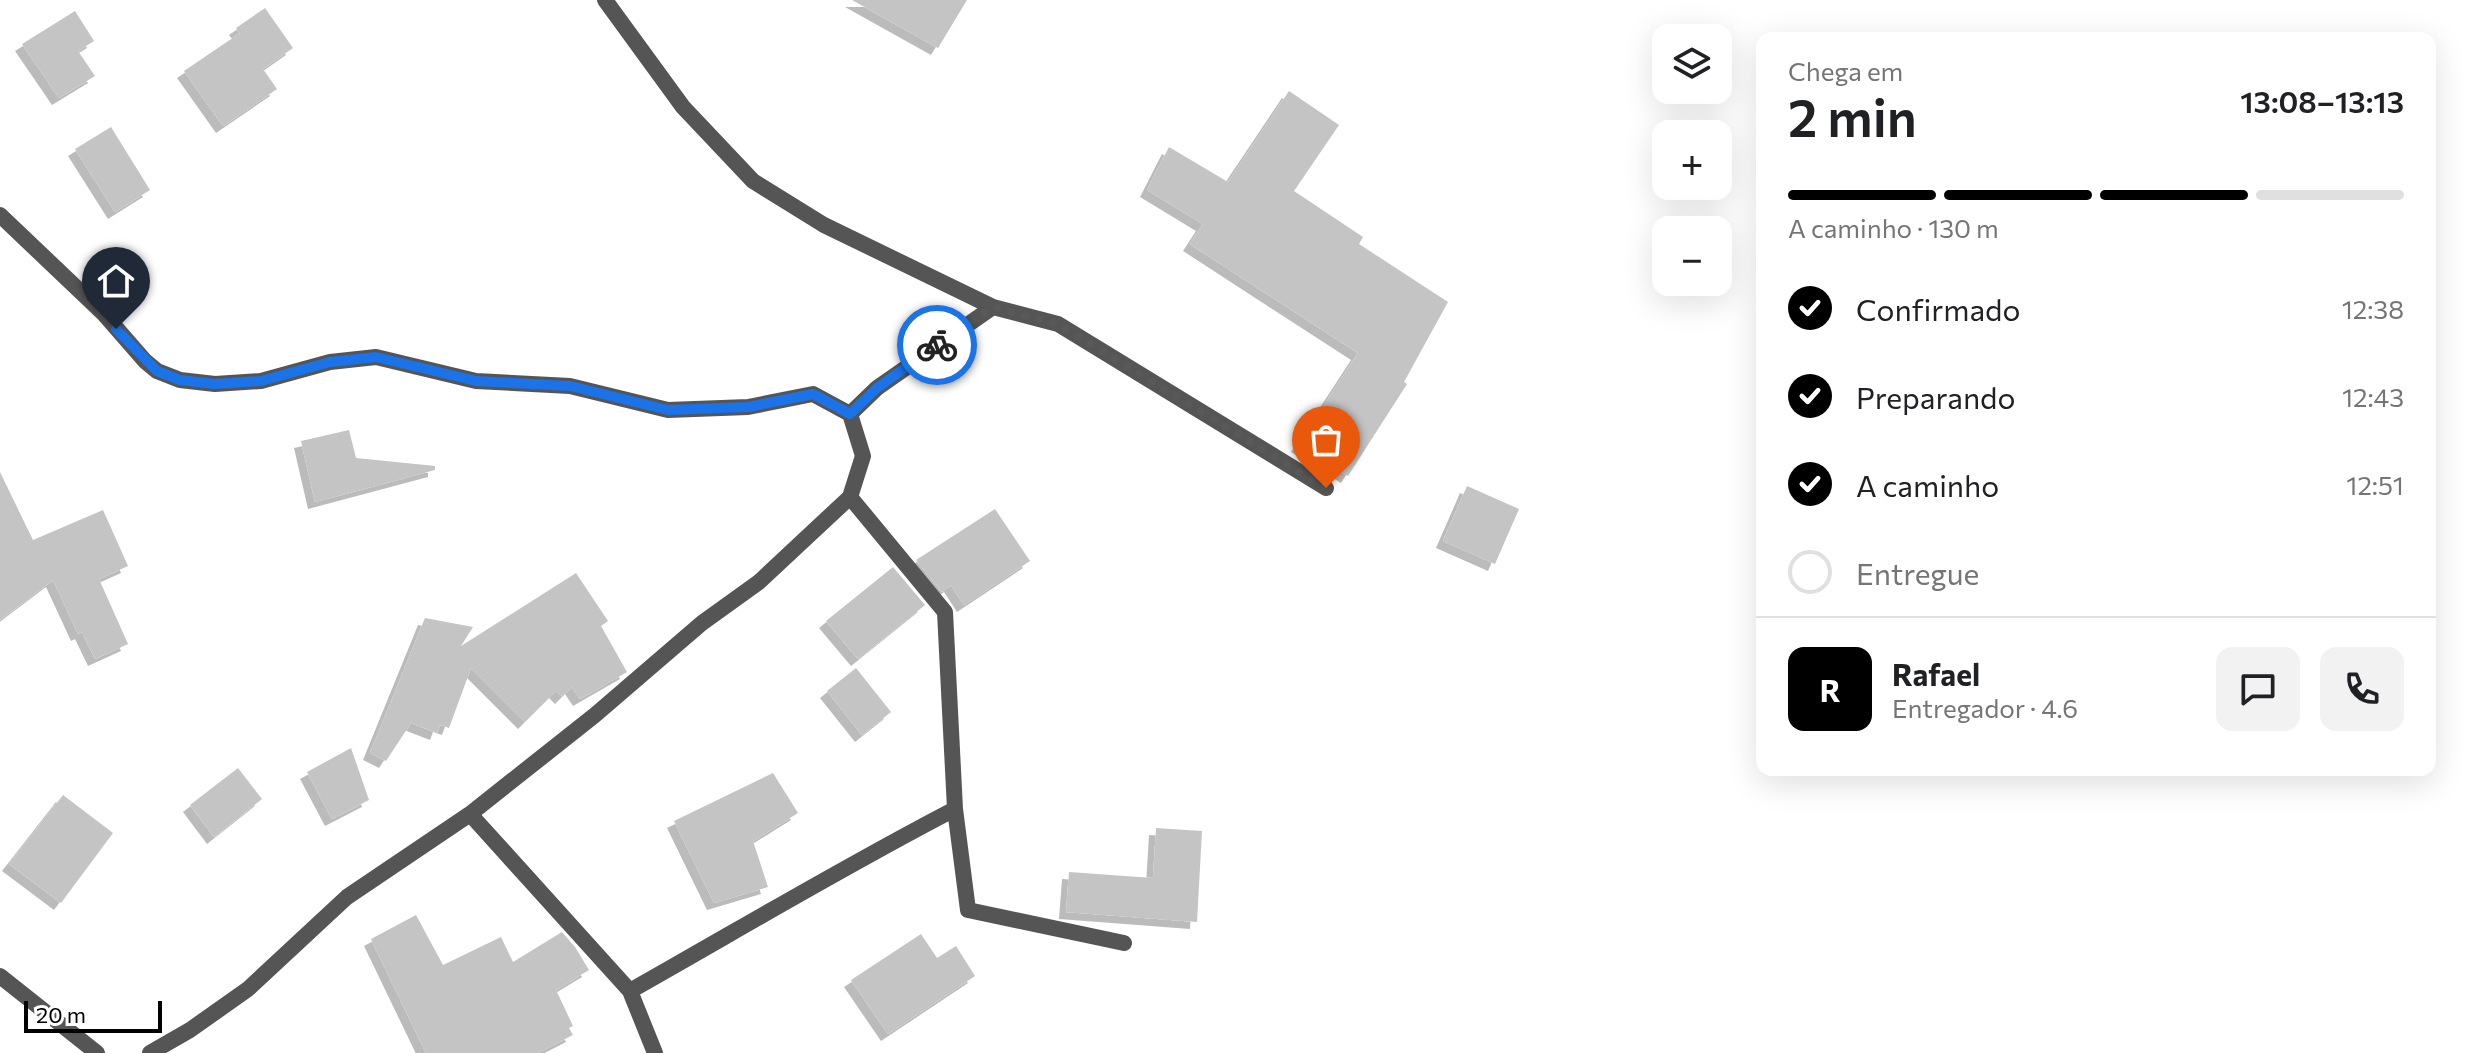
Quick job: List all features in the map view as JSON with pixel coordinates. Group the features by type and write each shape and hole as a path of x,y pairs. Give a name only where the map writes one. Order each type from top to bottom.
{"street":[{"path":"605,0 683,107 753,181 824,225 993,307 1058,324 1326,488"},
{"path":"0,215 104,314 145,361 157,371 180,380 215,384 261,381 330,362 376,357 476,381 570,386 668,410 748,407 813,394 850,414 863,456 850,497 759,582 702,623 595,715 470,814 347,897 248,989 190,1030 150,1053"},
{"path":"850,414 877,388 993,307"},
{"path":"850,497 945,612 955,809 968,910 1124,943"},
{"path":"630,991 768,914 860,858 955,809"},
{"path":"470,814 630,991 655,1053"},
{"path":"0,976 97,1053"}],"building":[{"path":"852,0 967,0 938,48"},
{"path":"265,8 293,48 263,69 277,89 223,126 184,71 240,33 236,28"},
{"path":"75,11 94,41 78,51 95,76 59,98 22,44"},
{"path":"1289,91 1339,125 1294,191 1363,237 1359,244 1448,302 1404,382 1407,384 1348,476 1298,445 1358,353 1190,244 1203,224 1147,190 1169,147 1228,182"},
{"path":"111,127 150,190 115,212 75,149"},
{"path":"349,430 356,458 435,466 435,470 315,502 301,441"},
{"path":"0,472 33,540 103,510 128,566 99,579 128,644 95,659 82,632 78,634 53,580 0,620"},
{"path":"1467,486 1519,509 1495,564 1443,541"},
{"path":"995,509 1030,561 964,605 951,585 942,592 916,560"},
{"path":"893,567 925,605 858,659 826,621"},
{"path":"576,573 608,621 601,626 627,672 580,699 572,687 562,697 556,691 525,722 471,668 449,728 440,725 437,733 411,723 386,761 370,753 425,618 473,627 461,646"},
{"path":"856,668 891,712 862,735 827,691"},
{"path":"351,748 369,800 332,819 307,772"},
{"path":"238,768 262,799 214,837 190,805"},
{"path":"773,773 798,813 753,841 768,887 714,903 674,821"},
{"path":"63,795 113,833 61,903 9,864"},
{"path":"1156,828 1202,831 1197,922 1066,912 1069,872 1153,878"},
{"path":"416,915 443,965 501,937 513,962 562,932 589,970 556,990 573,1026 569,1028 573,1035 538,1053 426,1053 371,939"},
{"path":"921,934 937,958 956,946 975,976 888,1034 851,980"}],"way so far":[{"path":"937,345 993,307 1058,324 1326,488"}],"route":[{"path":"116,329 157,371 180,380 215,384 261,381 330,362 376,357 476,381 570,386 668,410 748,407 813,394 850,414 877,388 937,345"}]}
